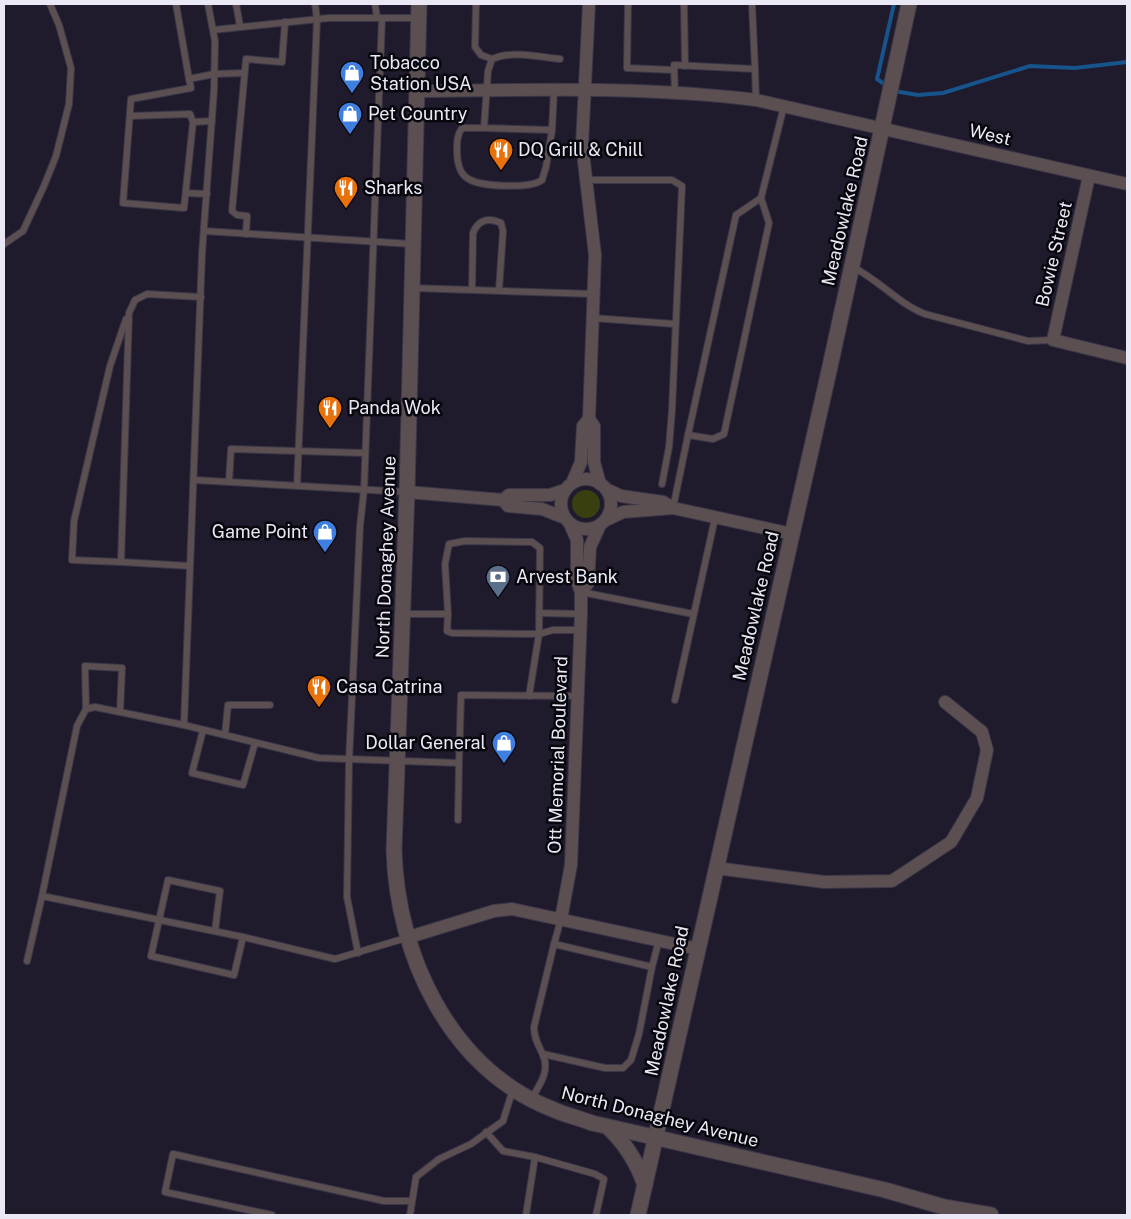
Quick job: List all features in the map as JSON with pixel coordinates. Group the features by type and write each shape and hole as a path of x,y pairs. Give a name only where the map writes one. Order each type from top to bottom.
{"street":[{"path":"589,4 582,145 595,255 589,419 594,426 594,462 611,504 603,522"},
{"name":"Meadowlake Road","path":"638,1215 883,129 909,4"},
{"name":"North Donaghey Avenue","path":"419,11 395,882 406,938 417,968 437,1007 459,1037 485,1065 513,1087 551,1109 606,1126 885,1190 943,1211 990,1215"},
{"name":"West","path":"417,91 585,90 756,100 1127,184"},
{"name":"Bowie Street","path":"1053,340 1089,176"},
{"path":"1053,340 1127,358"},
{"path":"568,521 561,502 581,462 583,426 589,419"},
{"path":"407,492 503,500 509,495 550,495 586,479 630,498 663,502 673,508 792,534"},
{"path":"503,500 508,506 542,509 587,529 623,512 673,508"},
{"name":"Ott Memorial Boulevard","path":"560,919 571,865 581,614 581,592 576,581 577,540 568,521"},
{"name":"Ott Memorial Boulevard","path":"581,592 588,583 590,547 603,522"},
{"path":"716,868 824,882 892,882 951,842 977,798 987,750 982,732 945,702"},
{"path":"406,938 494,911 512,909 698,949"},
{"path":"606,1126 620,1138 631,1154 645,1185"}],"lane":[{"path":"4,244 23,231 44,186 56,156 69,104 71,68 59,25 50,4"},
{"path":"130,116 190,114 193,122 184,208 123,202 131,99 191,88 176,4"},
{"path":"184,725 204,231 214,74 215,41 208,4"},
{"path":"236,4 240,26"},
{"path":"297,486 317,19 315,4"},
{"path":"358,953 347,898 349,761 360,526 364,490 374,242 379,18 375,4"},
{"path":"476,4 475,47 481,55 492,59 502,55 560,59"},
{"path":"628,4 627,68 674,70"},
{"path":"684,4 685,66"},
{"path":"752,4 756,100"},
{"path":"213,30 317,19 379,18 419,11"},
{"path":"246,234 247,216 238,215 232,211 246,59 282,62 286,22"},
{"path":"484,128 488,71 492,59"},
{"path":"675,94 674,65 755,69"},
{"path":"189,80 214,74 244,73"},
{"path":"552,130 462,128 458,134 458,162 461,171 466,178 481,183 530,186 542,180 552,130 554,90"},
{"path":"688,435 713,439 724,434 769,223 762,198 784,106"},
{"path":"193,122 212,121"},
{"path":"586,180 672,180 682,186 679,280 674,324 672,410 669,447 662,484"},
{"path":"186,193 207,194"},
{"path":"673,508 736,214 762,198"},
{"path":"472,290 473,233 476,226 483,220 494,220 501,223 503,231 499,290"},
{"path":"204,231 413,244"},
{"path":"852,267 872,277 912,309 1028,341 1053,340"},
{"path":"412,288 594,294"},
{"path":"190,566 72,560 74,522 110,366 128,313 135,300 147,294 201,297"},
{"path":"121,562 128,313"},
{"path":"593,318 674,324"},
{"path":"229,482 231,449 365,453"},
{"path":"194,480 407,492"},
{"path":"674,700 715,518"},
{"path":"530,696 539,634 540,548 532,542 465,541 450,544 446,564 447,631 452,633 539,634 553,630 580,630"},
{"path":"581,592 693,614"},
{"path":"539,613 581,614"},
{"path":"403,614 448,614"},
{"path":"27,961 77,726 86,709 86,666 122,668 120,712"},
{"path":"458,820 461,695 578,696"},
{"path":"225,735 228,705 270,705"},
{"path":"86,709 95,707 184,725 319,758 349,761 459,763"},
{"path":"204,730 192,773 243,785 255,743"},
{"path":"215,932 220,891 168,880 151,956 234,975 243,937"},
{"path":"42,896 243,937 335,959 406,938"},
{"path":"532,1098 546,1070 543,1054 536,1043 534,1027 560,919"},
{"path":"543,1054 605,1068 623,1068 631,1060 636,1043 658,940"},
{"path":"554,944 652,967"},
{"path":"410,1215 416,1177 439,1159 471,1144 502,1121 513,1087"},
{"path":"486,1132 503,1151 535,1157 604,1178 596,1215"},
{"path":"272,1215 165,1192 173,1154 384,1200 412,1202"},
{"path":"526,1215 535,1157"}],"green space":[{"path":"586,490 596,494 600,504 596,514 586,518 576,514 572,504 576,494"}],"waterway":[{"path":"887,86 877,79 894,4"},
{"path":"894,91 918,95 943,93 1030,66 1075,68 1127,62"}],"place":[{"name":"Tobacco Station USA","path":"352,94"},
{"name":"Pet Country","path":"350,135"},
{"name":"DQ Grill & Chill","path":"501,171"},
{"name":"Sharks","path":"346,209"},
{"name":"Panda Wok","path":"330,429"},
{"name":"Game Point","path":"325,553"},
{"name":"Arvest Bank","path":"498,598"},
{"name":"Casa Catrina","path":"319,708"},
{"name":"Dollar General","path":"504,764"}]}
